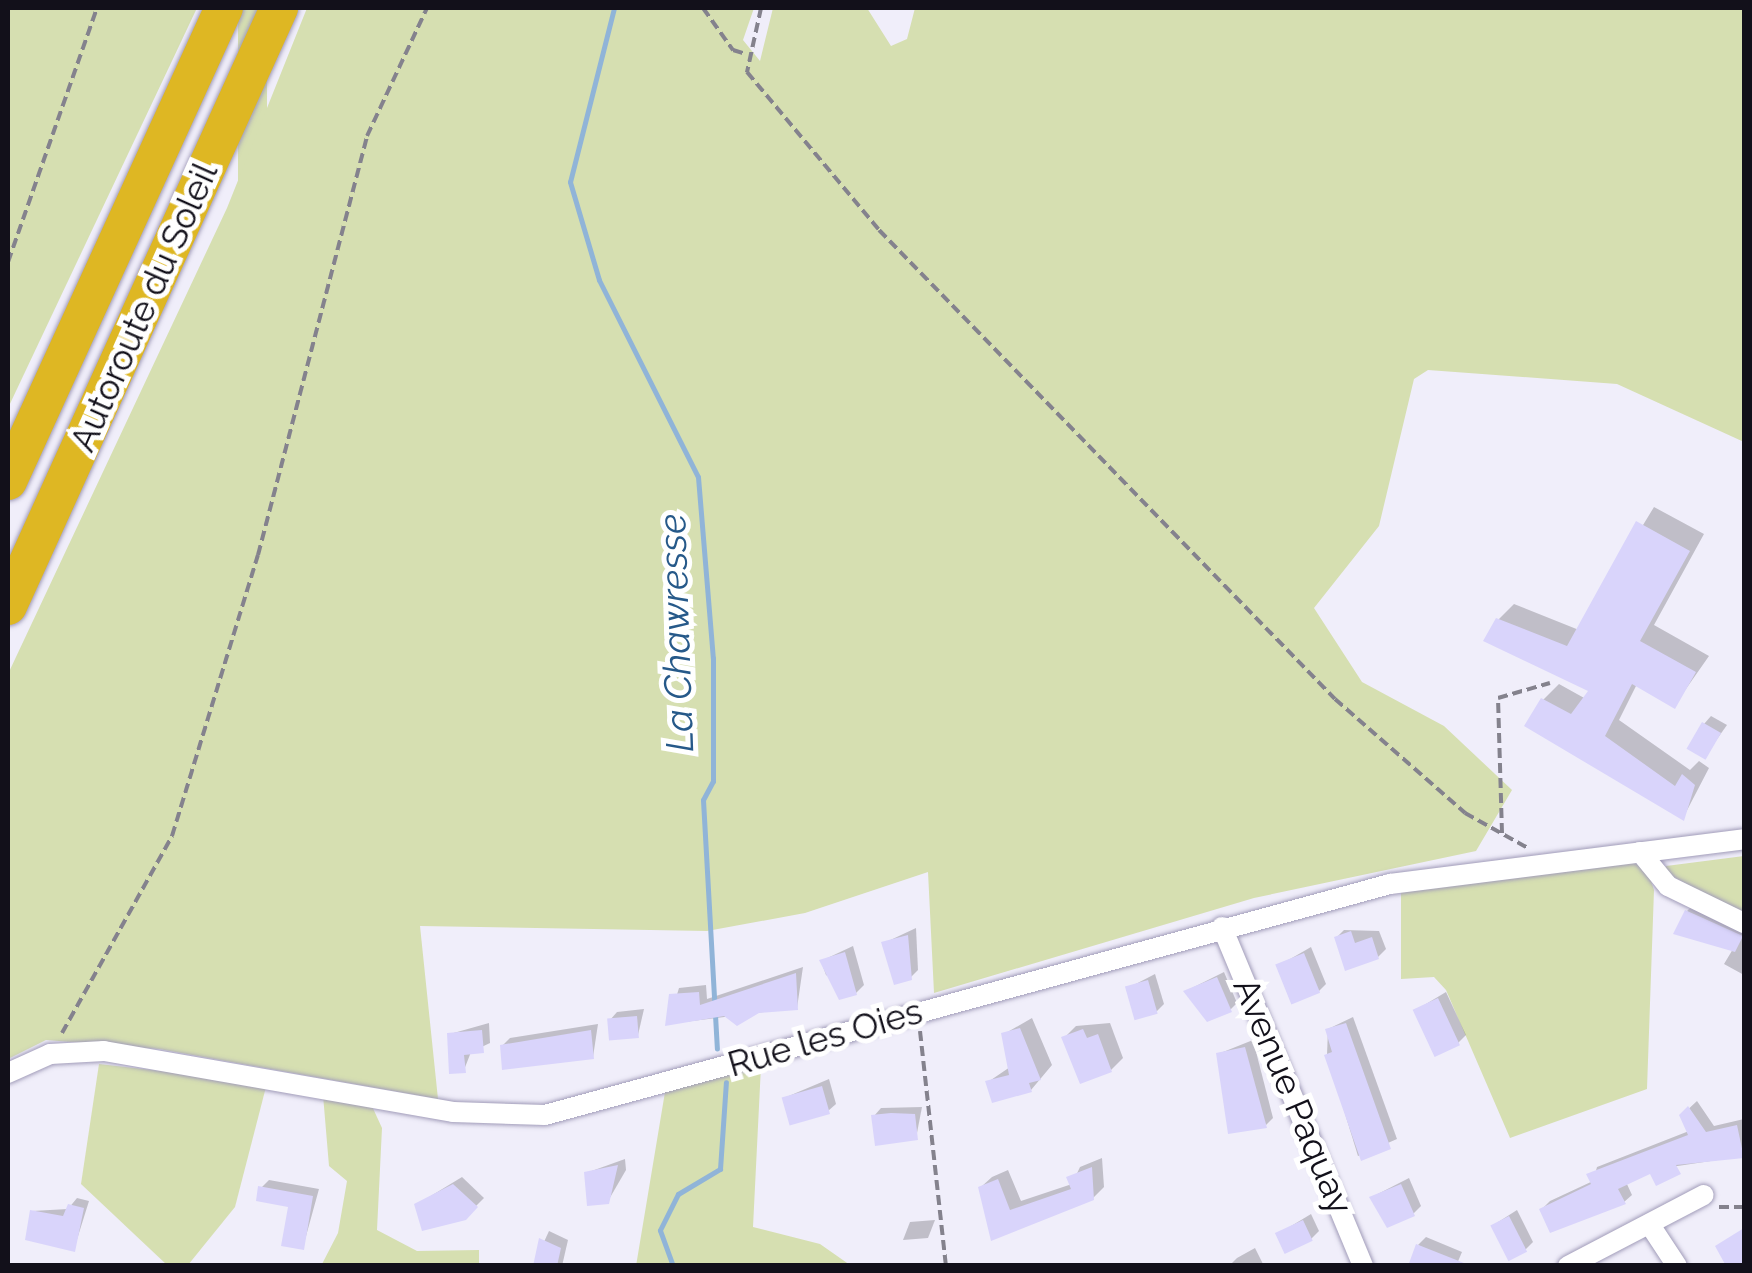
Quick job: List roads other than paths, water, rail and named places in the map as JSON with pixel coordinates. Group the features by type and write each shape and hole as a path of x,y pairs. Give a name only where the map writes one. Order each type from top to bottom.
{"highway":[{"name":"Autoroute du Soleil","path":"8,482 224,8"},
{"name":"Autoroute du Soleil","path":"8,606 279,8"}],"street":[{"name":"Rue les Oies","path":"8,1073 50,1054 168,1058 497,1118 545,1115 1390,884 1744,838"},
{"path":"1640,852 1668,886 1744,923"},
{"name":"Avenue Paquay","path":"1222,927 1363,1266"},
{"path":"1568,1266 1704,1195"},
{"path":"1650,1225 1677,1266"}],"waterway":[{"name":"La Chawresse","path":"614,8 570,182 599,280 698,477 713,658 713,781 703,800 717,1049"},
{"path":"673,1266 660,1230 678,1194 720,1169 726,1082"}]}
